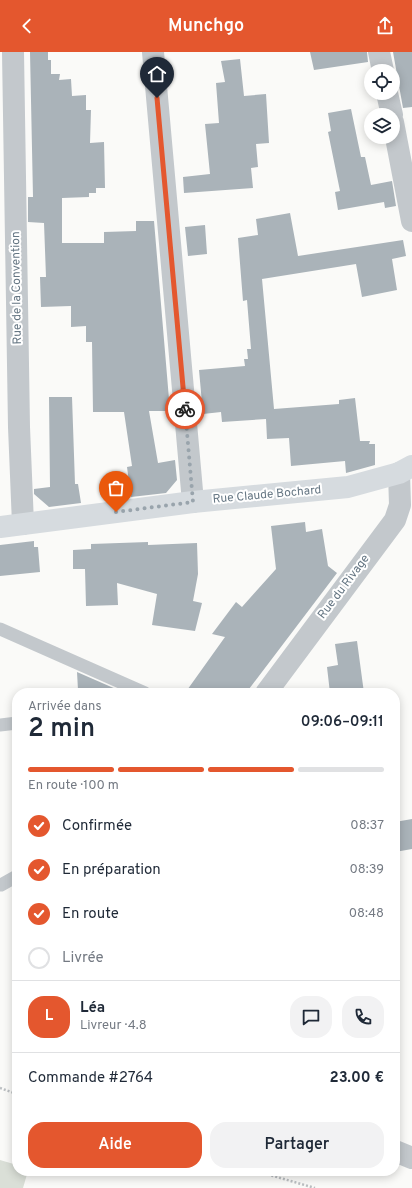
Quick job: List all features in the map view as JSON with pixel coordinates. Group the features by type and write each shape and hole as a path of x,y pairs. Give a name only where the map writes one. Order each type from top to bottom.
{"main road":[{"name":"Rue Claude Bochard","path":"0,527 193,502 348,488 406,470"}],"street":[{"name":"Rue de la Convention","path":"13,52 19,427 23,524"},
{"path":"153,52 193,502"},
{"path":"380,52 382,64"},
{"path":"397,144 412,221"},
{"name":"Rue du Rivage","path":"270,688 395,520 400,505 406,470"},
{"path":"400,1153 412,1158"}],"lane":[{"path":"0,629 134,688"},
{"path":"0,725 12,724"},
{"path":"1,885 12,879"}],"path":[{"path":"0,1088 12,1092"},
{"path":"273,1176 315,1188"}],"shaded area":[{"path":"0,1160 12,1164 12,1176 27,1176 23,1188 0,1188"}],"building":[{"path":"30,52 48,52 48,60 51,60 51,74 60,74 59,80 71,79 72,96 86,95 86,110 91,110 90,143 104,142 105,188 96,188 96,193 89,193 89,197 62,198 62,243 104,243 104,232 136,231 136,221 154,221 170,411 149,411 158,463 175,460 177,480 166,493 131,497 127,467 132,466 124,412 93,412 92,342 86,342 86,326 71,327 71,306 41,307 40,277 46,277 44,223 28,222 28,197 33,197"},
{"path":"310,52 367,52 368,62 314,70"},
{"path":"393,52 412,52 412,107 403,108 400,91 400,64 395,64"},
{"path":"240,59 244,96 266,94 269,143 256,144 258,167 251,168 253,188 184,193 183,177 210,174 205,124 219,123 216,83 225,82 221,61"},
{"path":"351,109 361,157 365,157 371,185 392,181 396,206 385,208 384,202 338,210 335,192 340,191 328,132 331,131 328,113"},
{"path":"290,213 298,256 403,240 406,256 392,259 397,290 362,297 356,264 262,279 274,409 339,404 339,400 355,398 360,441 370,441 369,444 375,444 375,465 346,473 345,461 291,466 289,438 267,439 266,419 222,422 221,412 203,414 199,370 245,366 244,359 248,359 247,349 251,349 247,300 243,301 238,238 258,235 256,219"},
{"path":"205,225 207,254 188,256 185,227"},
{"path":"49,397 72,397 75,484 78,484 81,503 49,507 34,494 34,489 50,487"},
{"path":"305,522 306,532 322,529 328,566 337,573 250,688 189,688 225,637 212,634 236,602 242,607 276,569 271,526"},
{"path":"34,541 34,547 38,547 40,572 0,576 0,545"},
{"path":"148,542 148,545 197,543 198,574 193,601 202,603 195,631 152,625 157,594 117,583 118,605 86,606 85,569 73,569 73,550 91,549 91,544"},
{"path":"357,641 363,688 329,688 327,667 338,665 335,644"},
{"path":"77,672 114,688 78,688"},
{"path":"412,819 412,849 400,851 400,821"}],"way so far":[{"path":"116,512 193,502 185,409"}],"route":[{"path":"157,98 185,409"}]}
